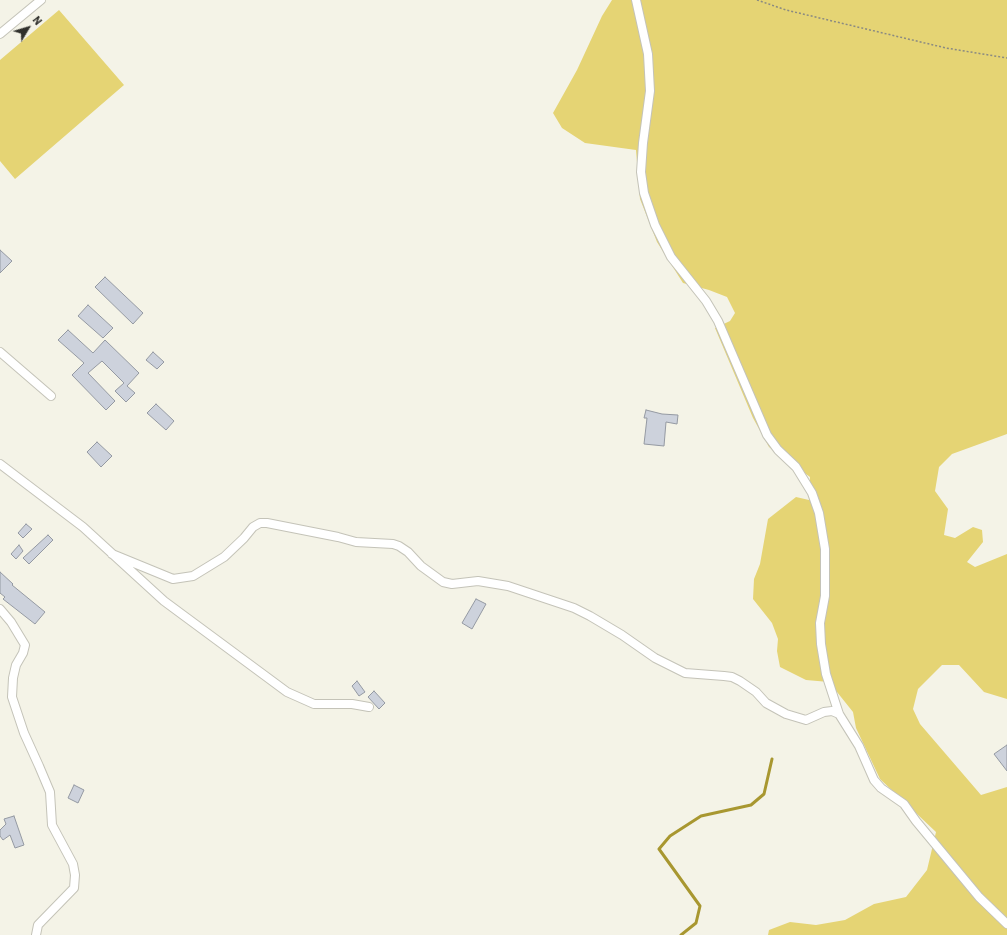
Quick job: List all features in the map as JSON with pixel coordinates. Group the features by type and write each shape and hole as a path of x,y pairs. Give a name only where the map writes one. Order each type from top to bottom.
{"street":[{"path":"0,34 41,0"},
{"path":"636,0 648,54 650,91 643,143 641,172 644,194 655,225 670,257 706,301 718,321 767,435 778,450 796,468 812,493 819,513 826,549 825,596 820,623 821,644 826,674 839,714 859,746 874,780 881,788 904,804 916,821 980,897 1007,924"},
{"path":"0,352 51,396"},
{"path":"0,464 83,527 164,601 287,692 314,704 352,704 369,707"},
{"path":"112,554 173,579 193,576 224,557 253,527 260,523 267,523 338,537 356,542 393,544 408,552 421,566 444,582 452,584 478,581 508,586 574,608 622,635 655,658 685,674 732,677 756,692 766,703 786,714 806,720 824,712 839,714"},
{"path":"0,609 11,622 25,645 23,653 16,665 13,678 12,697 24,733 50,792 52,825 74,864 74,888 38,925 36,935"}],"path":[{"path":"757,0 786,10 946,48 1007,58"}],"shaded area":[{"path":"612,0 1007,0 1007,434 952,454 939,467 935,491 948,509 944,535 955,538 973,527 982,530 983,542 967,562 975,567 1007,554 1007,699 984,692 959,665 942,665 918,689 913,709 920,724 981,795 1007,787 1007,935 768,935 769,930 790,922 816,925 845,920 874,904 906,897 927,870 936,832 880,779 856,728 853,712 829,682 806,680 780,667 777,651 778,639 772,623 753,599 754,579 760,564 768,519 796,497 809,500 810,477 769,447 753,418 715,328 730,321 735,313 727,297 709,290 683,283 657,242 640,199 636,150 585,143 562,128 553,113 577,70 602,16"},
{"path":"59,10 124,85 15,179 0,161 0,60"}],"building":[{"path":"0,250 12,261 0,273"},
{"path":"105,277 143,313 133,324 95,287"},
{"path":"88,305 113,328 103,338 78,316"},
{"path":"68,330 93,353 105,340 139,373 127,386 135,393 126,402 115,391 124,383 102,361 88,373 115,401 106,410 72,375 84,363 58,340"},
{"path":"153,352 164,362 157,369 146,360"},
{"path":"156,404 174,421 166,430 147,413"},
{"path":"646,410 662,414 678,415 677,424 666,422 664,446 644,444 647,418 644,418"},
{"path":"97,442 112,456 101,467 87,452"},
{"path":"26,524 32,529 23,538 18,533"},
{"path":"48,535 53,540 29,564 23,558"},
{"path":"19,545 23,551 16,559 11,554"},
{"path":"0,572 13,584 12,585 45,612 35,624 3,599 5,597 0,593"},
{"path":"476,599 486,604 472,629 462,623"},
{"path":"357,681 365,692 359,696 352,686"},
{"path":"374,691 385,703 379,709 368,697"},
{"path":"1007,745 1007,771 994,754"},
{"path":"74,785 84,790 78,803 68,798"},
{"path":"14,816 24,845 15,848 10,835 3,840 0,836 0,830 6,824 4,819"}],"waterway":[{"path":"681,935 696,923 700,906 659,849 670,836 701,816 751,805 764,794 772,759"}]}
